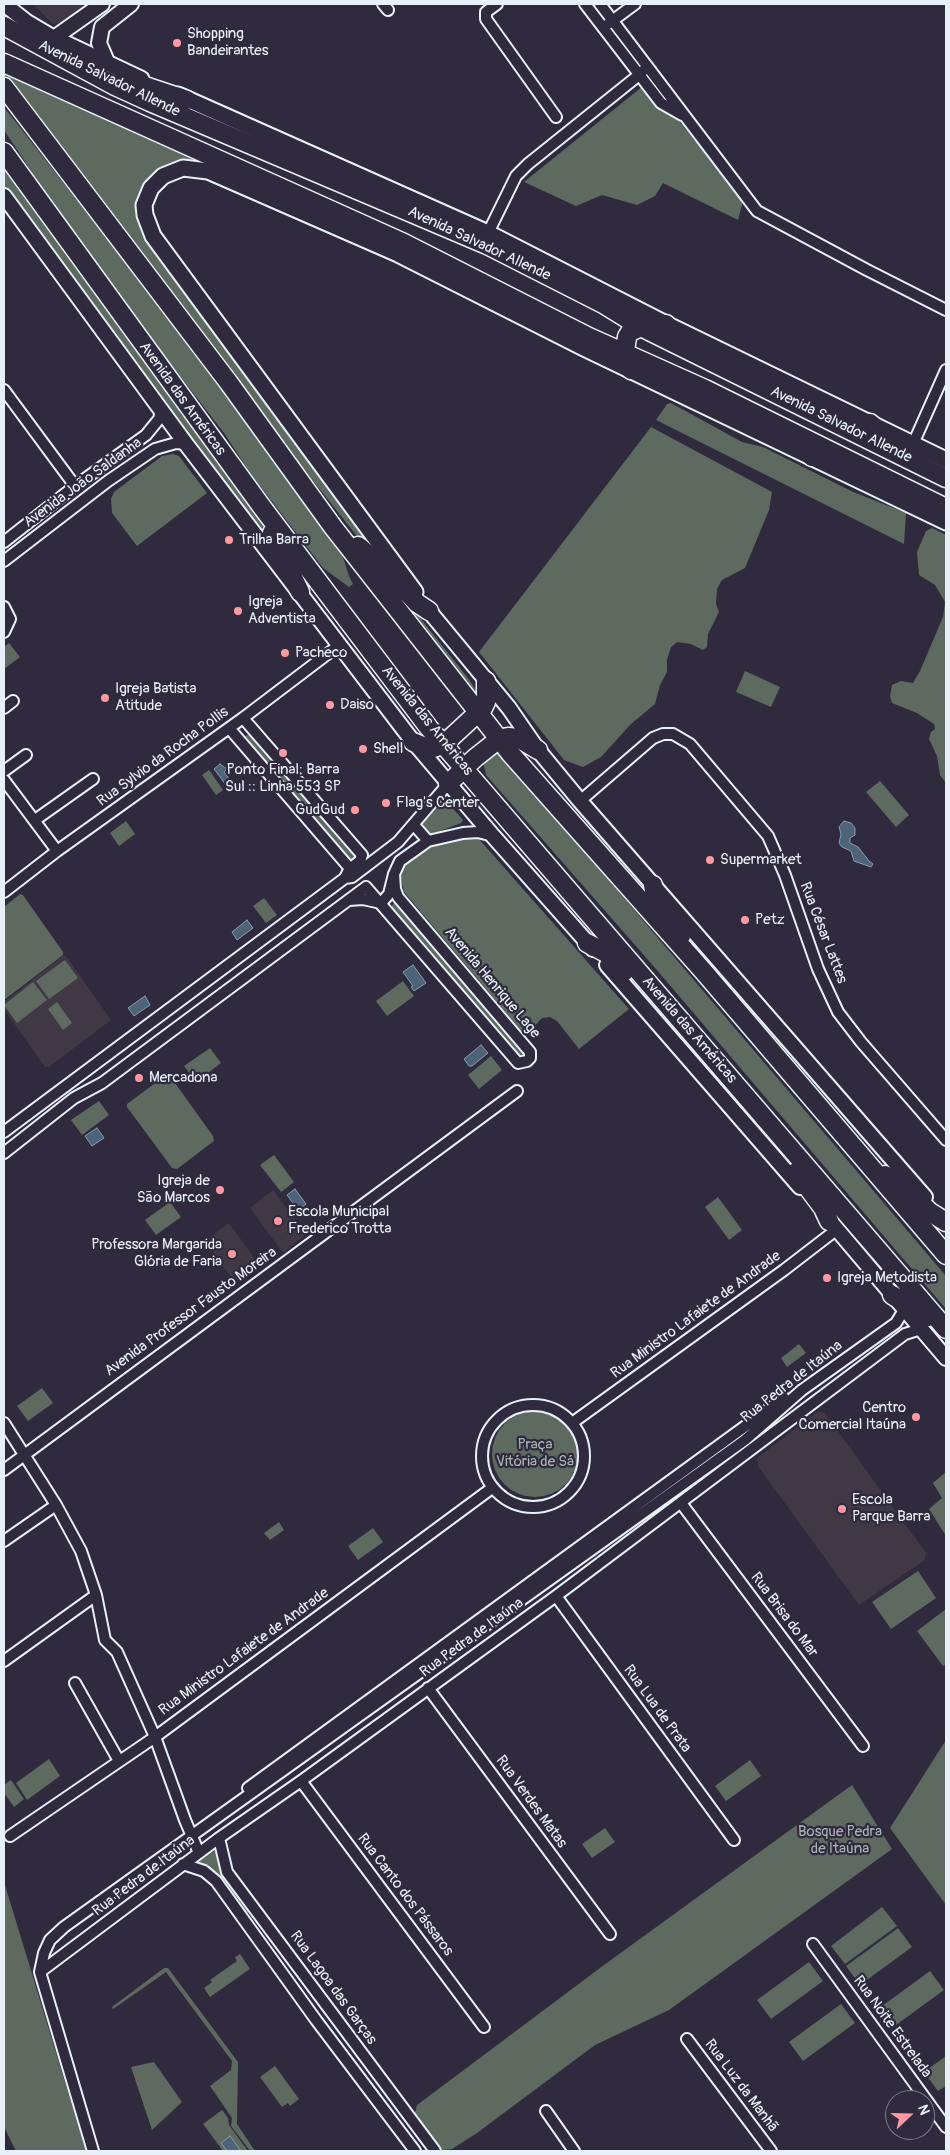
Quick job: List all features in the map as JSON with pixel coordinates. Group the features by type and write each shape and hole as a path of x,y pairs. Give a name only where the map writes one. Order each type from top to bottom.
{"highway":[{"name":"Avenida Salvador Allende","path":"4,26 150,102 487,245 605,306 639,326 946,478"},
{"name":"Avenida Salvador Allende","path":"4,63 404,243 589,337 625,351 705,389 946,508"},
{"path":"74,64 188,100"},
{"path":"4,86 224,375 334,528 499,739 704,972 946,1255"},
{"name":"Avenida das Américas","path":"4,152 262,507 444,744 946,1329"},
{"path":"631,370 625,351 627,337 639,326 666,324"},
{"path":"705,389 716,398 800,444 812,457"},
{"path":"870,423 883,434 946,470"},
{"path":"262,507 266,522 300,592"},
{"path":"334,528 347,536 382,566 417,603 429,611"},
{"path":"413,742 434,748 444,744 479,713 486,702 486,680"},
{"path":"448,784 499,739 513,736 538,750"},
{"path":"653,885 655,896 670,915 704,972"},
{"path":"588,943 606,953 658,1001 668,1007"},
{"path":"751,1102 766,1131 824,1208 833,1225"},
{"path":"861,1157 909,1191 930,1212 946,1222"},
{"path":"892,1295 921,1312 946,1338"}],"main road":[{"path":"4,4 54,38 102,4"},
{"path":"108,64 100,43 102,27 130,4"},
{"path":"88,15 92,23 102,27"},
{"name":"Avenida Salvador Allende","path":"54,38 188,100 488,233 666,324 946,460"},
{"path":"946,522 631,370 398,254 208,171 192,167 168,172 156,181 146,196 144,205 145,215 153,236 429,611 509,708 538,750 580,801 946,1222"},
{"name":"Avenida das Américas","path":"4,196 186,444 413,742 833,1225 946,1358"}],"street":[{"path":"496,4 486,12 486,19 556,116"},
{"path":"585,4 661,103 691,123"},
{"path":"600,4 757,211 946,310"},
{"path":"604,28 635,4"},
{"path":"488,233 516,176 528,164 647,67"},
{"path":"914,444 946,370"},
{"path":"4,390 75,486"},
{"name":"Avenida João Saldanha","path":"4,542 75,486 153,429 159,419 161,410"},
{"name":"Avenida João Saldanha","path":"4,561 108,481 164,445 186,444"},
{"path":"99,469 108,481"},
{"path":"4,607 10,619 4,632"},
{"name":"Rua Sylvio da Rocha Pollis","path":"4,892 57,851 244,718 338,646"},
{"path":"4,708 13,701"},
{"path":"4,1132 345,878 351,868 360,861 362,855 244,718"},
{"path":"229,728 351,868"},
{"name":"Rua César Lattes","path":"580,801 653,738 663,734 673,734 690,744 768,836 785,875 818,969 838,1012 861,1042 946,1140"},
{"path":"4,771 26,755"},
{"path":"34,820 93,779"},
{"path":"4,780 57,851"},
{"path":"345,878 352,877 398,842 448,784"},
{"path":"414,825 428,841"},
{"path":"4,1153 74,1098 102,1083 348,900 363,899 381,903 389,894 394,874 400,861 428,841 463,833 478,832 493,836"},
{"name":"Avenida Henrique Lage","path":"348,900 366,887 518,1063 527,1061 530,1058 530,1052 398,897 395,889 394,874"},
{"name":"Avenida Professor Fausto Moreira","path":"4,1470 517,1091"},
{"name":"Rua Ministro Lafaiete de Andrade","path":"572,1423 784,1270 833,1225"},
{"name":"Rua Pedra de Itaúna","path":"40,1972 43,1949 64,1927 190,1833 745,1440 802,1390 896,1323 904,1310"},
{"name":"Rua Pedra de Itaúna","path":"40,1972 183,1864 556,1596 905,1334 921,1329"},
{"path":"190,1833 797,1388 822,1376 831,1389"},
{"path":"802,1390 813,1404"},
{"path":"524,1405 542,1405 558,1411 572,1423 580,1436 584,1460 583,1469 576,1484 566,1496 551,1504 536,1507 519,1506 504,1499 492,1488 484,1472 482,1454 485,1437 494,1422 508,1411 524,1405"},
{"path":"4,1423 56,1505 80,1551 96,1595 105,1640 117,1652 155,1737 199,1853"},
{"name":"Rua Ministro Lafaiete de Andrade","path":"10,1836 155,1737 492,1488"},
{"name":"Rua Brisa do Mar","path":"681,1503 863,1746"},
{"path":"4,1541 56,1505"},
{"path":"4,1661 96,1595"},
{"name":"Rua Lua de Prata","path":"556,1596 734,1840"},
{"path":"75,1683 119,1761"},
{"name":"Rua Verdes Matas","path":"428,1688 610,1934"},
{"name":"Rua Canto dos Pássaros","path":"301,1781 484,2027"},
{"name":"Rua Lagoa das Garças","path":"219,1838 227,1872 435,2151"},
{"path":"183,1864 204,1871 216,1881 316,2020 415,2151"},
{"name":"Rua Noite Estrelada","path":"813,1944 946,2127"},
{"path":"40,1972 92,2151"},
{"name":"Rua Luz da Manhã","path":"688,2039 771,2151"},
{"path":"546,2111 574,2151"}],"shaded area":[{"path":"33,4 97,4 77,17 53,24"},
{"path":"63,956 66,956 111,1020 49,1067 45,1067 4,1009 4,1002"},
{"name":"Escola Municipal Frederico Trotta","path":"273,1190 306,1234 283,1253 250,1208"},
{"name":"Professora Margarida Glória de Faria","path":"229,1223 260,1266 236,1284 205,1241"},
{"name":"Escola Parque Barra","path":"817,1412 824,1412 926,1553 925,1560 859,1605 758,1466 757,1458"}],"green space":[{"path":"4,68 202,159 199,162 185,163 157,172 150,178 143,192 140,216 377,555 367,549 273,430 4,76"},
{"path":"648,82 743,201 738,220 663,183 655,196 637,205 602,195 576,206 524,182"},
{"path":"4,107 183,336 341,551 353,584 349,587 323,568 251,474 224,433 121,300 71,231 4,130"},
{"path":"4,163 269,533 265,535 215,471 4,187"},
{"path":"671,403 742,442 763,447 851,491 906,513 904,544 656,420 667,404"},
{"path":"651,427 772,492 769,510 745,568 722,580 717,589 716,604 719,612 708,634 707,647 703,650 691,644 677,642 671,647 667,660 667,672 660,685 655,704 631,724 601,757 583,767 564,760 479,652"},
{"path":"173,454 179,456 207,493 137,546 112,513 111,499 114,492 162,456"},
{"path":"932,528 946,535 946,783 940,775 937,756 929,739 931,732 935,729 934,724 917,713 892,703 890,696 892,685 901,681 913,683 943,617 945,602 935,585 919,575 917,552 926,531"},
{"path":"371,562 409,604 468,678 477,692 478,701"},
{"path":"9,643 20,657 4,669 4,647"},
{"path":"745,671 780,687 771,707 736,692"},
{"path":"250,733 356,856 351,861 244,737"},
{"path":"498,750 946,1276 946,1309 656,969 486,775 485,762"},
{"path":"209,770 223,790 216,795 202,775"},
{"path":"880,781 909,815 896,827 866,792"},
{"path":"449,804 463,820 461,823 428,836 420,826 440,805"},
{"path":"126,821 135,834 119,846 110,833"},
{"path":"453,838 478,838 629,1009 579,1049 557,1021 550,1017 542,1018 528,1033 523,1033 404,892 400,874 405,865 428,848"},
{"path":"20,894 23,895 63,952 63,955 4,1000 4,907"},
{"path":"264,898 277,915 266,923 253,906"},
{"path":"396,903 525,1055 520,1058 390,908"},
{"path":"65,960 78,978 49,999 36,981"},
{"path":"403,981 414,996 387,1016 376,1001"},
{"path":"33,982 47,1000 17,1023 4,1005"},
{"path":"57,1002 72,1023 63,1030 48,1009"},
{"path":"210,1048 221,1063 196,1082 184,1066"},
{"path":"491,1056 502,1070 479,1089 468,1075"},
{"path":"166,1075 170,1076 213,1136 214,1141 177,1169 172,1168 127,1107 127,1104"},
{"path":"99,1101 109,1115 82,1135 71,1120"},
{"path":"274,1155 294,1182 281,1192 260,1165"},
{"path":"718,1197 742,1230 729,1240 705,1207"},
{"path":"170,1202 181,1217 156,1235 145,1220"},
{"path":"799,1344 806,1353 787,1367 781,1358"},
{"path":"42,1388 53,1403 28,1421 17,1406"},
{"name":"Praça Vitória de Sá","path":"535,1411 551,1414 559,1418 571,1430 575,1438 578,1454 575,1470 571,1478 559,1490 551,1494 535,1497 519,1494 511,1490 499,1478 495,1470 492,1454 495,1438 499,1430 511,1418 519,1414"},
{"path":"946,1472 946,1536 929,1509 942,1498 933,1483"},
{"path":"279,1522 284,1530 270,1540 264,1533"},
{"path":"373,1528 383,1542 358,1560 348,1546"},
{"path":"918,1571 936,1598 891,1629 872,1602"},
{"path":"946,1609 946,1664 943,1666 917,1631"},
{"path":"946,1740 946,1905 890,1828"},
{"path":"49,1759 60,1776 27,1800 16,1783"},
{"path":"750,1760 761,1776 726,1801 715,1786"},
{"path":"11,1780 24,1799 14,1807 4,1793 4,1785"},
{"name":"Bosque Pedra de Itaúna","path":"852,1785 892,1849 669,2010 595,2045 477,2133 452,2149 442,2150 415,2113 417,2105 604,1965"},
{"path":"605,1828 615,1842 592,1858 582,1844"},
{"path":"216,1850 222,1872 250,1908 250,1912 244,1913 195,1862"},
{"path":"4,1882 86,2151 16,2151 4,2127"},
{"path":"882,1907 897,1926 845,1964 831,1946"},
{"path":"898,1928 912,1947 860,1985 846,1966"},
{"path":"240,1954 250,1969 210,1997 204,1988 212,1982 210,1980 237,1961 235,1957"},
{"path":"809,1962 823,1981 771,2019 757,2000"},
{"path":"164,1968 168,1968 238,2062 237,2124 255,2151 250,2151 231,2126 232,2118 210,2086 231,2070 232,2061 166,1972 113,2009 112,2007"},
{"path":"930,1971 944,1990 892,2028 878,2009"},
{"path":"841,2004 855,2023 803,2061 789,2042"},
{"path":"946,2056 946,2086 938,2091 924,2072"},
{"path":"154,2062 182,2102 152,2130 131,2067"},
{"path":"275,2066 299,2099 290,2106 288,2103 282,2107 260,2077"},
{"path":"222,2110 228,2118 229,2125 248,2151 223,2151 203,2124"}],"water":[{"path":"220,764 227,769 224,772 231,781 226,785 214,769"},
{"path":"844,821 851,823 855,828 855,835 850,838 850,843 858,847 873,864 871,867 854,861 851,851 842,847 839,843 841,834 839,827"},
{"path":"247,920 253,928 237,940 232,932"},
{"path":"413,965 426,983 414,991 411,987 413,986 403,972"},
{"path":"145,996 150,1005 134,1016 128,1008"},
{"path":"481,1045 488,1053 472,1066 469,1066 464,1059"},
{"path":"97,1128 104,1138 92,1146 85,1136"},
{"path":"295,1189 306,1204 298,1210 287,1195"},
{"path":"230,2136 241,2151 227,2151 221,2143"}],"place":[{"name":"Shopping Bandeirantes","path":"177,43"},
{"name":"Trilha Barra","path":"229,540"},
{"name":"Igreja Adventista","path":"238,611"},
{"name":"Pacheco","path":"285,653"},
{"name":"Igreja Batista Atitude","path":"105,698"},
{"name":"Daiso","path":"330,705"},
{"name":"Shell","path":"363,749"},
{"name":"Ponto Final: Barra Sul :: Linha 553 SP","path":"283,753"},
{"name":"Flag's Center","path":"386,803"},
{"name":"GudGud","path":"355,810"},
{"name":"Supermarket","path":"710,860"},
{"name":"Petz","path":"745,920"},
{"name":"Mercadona","path":"139,1078"},
{"name":"Igreja de São Marcos","path":"220,1190"},
{"name":"Escola Municipal Frederico Trotta","path":"278,1221"},
{"name":"Professora Margarida Glória de Faria","path":"232,1254"},
{"name":"Igreja Metodista","path":"827,1278"},
{"name":"Centro Comercial Itaúna","path":"916,1417"},
{"name":"Escola Parque Barra","path":"842,1509"}]}
